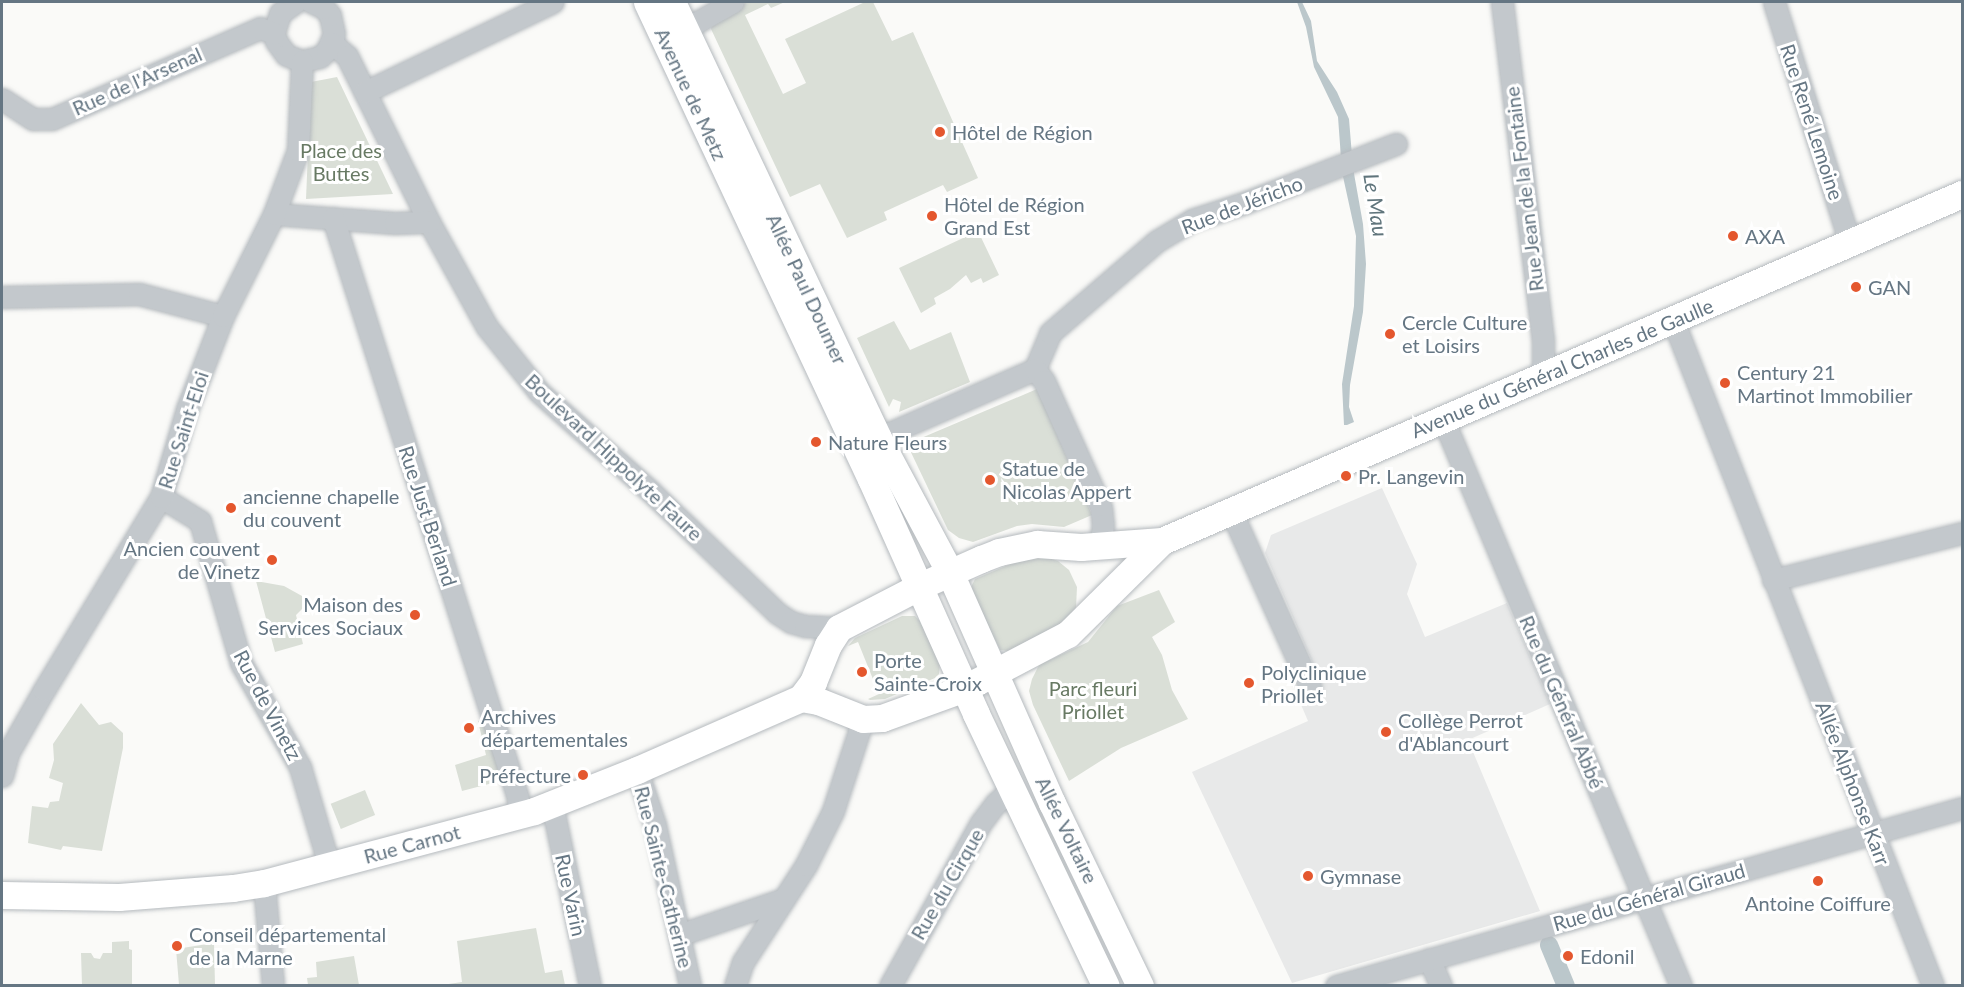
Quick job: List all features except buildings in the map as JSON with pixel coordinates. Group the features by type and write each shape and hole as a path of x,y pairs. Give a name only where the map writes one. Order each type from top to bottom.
{"main road":[{"name":"Avenue de Metz","path":"647,2 734,187"},
{"name":"Allée Paul Doumer","path":"672,2 878,438 950,573"},
{"name":"Allée Paul Doumer","path":"734,187 920,586 965,688"},
{"name":"Avenue du Général Charles de Gaulle","path":"834,637 920,586 1014,548 1037,544 1100,546 1162,541 1962,195"},
{"name":"Avenue du Général Charles de Gaulle","path":"856,716 882,718 965,688 1068,634 1085,620 1114,585 1162,541"},
{"path":"1100,546 1102,567 1114,585"},
{"name":"Allée Voltaire","path":"950,573 1052,802 1140,986"},
{"path":"834,637 813,682 801,698 818,701 856,716"},
{"path":"834,637 828,674 832,689 856,716"},
{"name":"Allée Voltaire","path":"965,688 1106,986"},
{"name":"Rue Carnot","path":"2,895 119,897 233,888 264,883 521,815 638,770 801,698"}],"street":[{"path":"296,2 280,13 274,33 276,41 286,55 302,60 320,57 332,43 334,34 330,15 324,8 311,2"},
{"path":"365,93 553,2"},
{"path":"685,29 733,2"},
{"name":"Rue Jean de la Fontaine","path":"1502,2 1543,340 1543,376"},
{"name":"Rue René Lemoine","path":"1774,2 1850,243"},
{"name":"Rue de l'Arsenal","path":"2,99 33,119 52,119 260,28 274,33"},
{"name":"Boulevard Hippolyte Faure","path":"332,43 348,56 429,222 488,327 539,392 650,491 777,612 791,622 834,637"},
{"name":"Rue Saint-Eloi","path":"2,776 8,753 161,497 187,409 223,316 274,214 298,150 302,60"},
{"name":"Rue de Jéricho","path":"1035,369 1050,333 1156,241 1192,220 1247,202 1396,144"},
{"path":"274,214 429,222"},
{"name":"Rue Just Berland","path":"333,218 517,795 521,815"},
{"path":"2,297 139,294 223,316"},
{"name":"Allée Alphonse Karr","path":"1672,320 1933,986"},
{"path":"878,438 1035,369 1044,381 1101,507 1103,525 1100,546"},
{"name":"Rue du Général Abbé","path":"1443,419 1681,986"},
{"name":"Rue de Vinetz","path":"161,497 200,521 241,663 300,767 329,865"},
{"path":"1231,511 1310,687"},
{"path":"1773,580 1962,533"},
{"path":"735,986 743,962 781,900 807,865 832,811 856,716"},
{"name":"Rue Sainte-Catherine","path":"638,770 655,825 690,986"},
{"name":"Rue du Cirque","path":"890,986 980,824 996,803 1012,789"},
{"name":"Rue Varin","path":"552,804 590,986"},
{"name":"Rue du Général Giraud","path":"1336,986 1962,808"},
{"path":"264,883 273,986"},
{"path":"679,935 781,900"},
{"name":"Allée Voltaire","path":"1088,949 1087,971 1092,986"},
{"path":"1429,959 1441,986"}],"shaded area":[{"path":"1297,2 1302,2 1311,21 1317,61 1337,92 1349,119 1353,168 1363,224 1366,264 1363,312 1350,385 1349,407 1354,422 1347,425 1344,425 1342,384 1354,306 1356,236 1342,172 1338,117 1314,67 1306,27"},
{"name":"Collège Perrot d'Ablancourt","path":"1382,488 1417,564 1407,594 1425,637 1507,603 1550,704 1468,740 1540,911 1292,983 1192,772 1308,721 1296,693 1321,682 1265,553 1271,535"}],"green space":[{"path":"747,2 785,2 771,8 768,4 745,15 783,94 806,83 785,39 865,2 873,2 892,41 913,32 978,178 947,192 943,185 897,206 884,212 887,220 847,238 820,184 790,197 711,29 713,21"},
{"name":"Place des Buttes","path":"337,77 393,194 306,199 311,82"},
{"path":"978,231 999,275 983,283 981,278 971,283 966,275 950,289 934,298 936,304 921,313 899,268"},
{"path":"894,321 910,350 951,332 970,382 899,412 901,402 893,399 889,407 857,338"},
{"path":"1037,389 1092,515 1064,527 1032,524 1017,526 973,542 959,538 948,530 907,444"},
{"path":"1029,556 1047,557 1058,561 1069,570 1077,587 1076,608 1072,618 1008,651 1000,650 971,591 972,585 975,579"},
{"path":"256,581 284,586 302,596 305,606 296,615 303,644 275,652"},
{"name":"Parc fleuri Priollet","path":"1159,590 1175,622 1152,637 1162,655 1172,690 1188,719 1121,748 1069,781 1033,705 1029,691 1032,679 1039,665 1088,642 1117,606"},
{"path":"902,616 915,616 920,621 940,664 939,674 935,678 885,699 870,700 868,699 879,694 858,642 848,646 855,638"},
{"path":"81,703 99,725 111,722 123,733 123,748 102,851 63,846 61,850 28,843 32,806 48,808 50,802 59,801 63,783 49,778 54,760 53,744"},
{"path":"488,718 504,780 462,791 455,765 486,755 478,721"},
{"path":"365,790 375,815 341,829 331,804"},
{"path":"536,928 545,973 562,970 565,985 442,985 462,982 457,941"},
{"path":"129,941 129,949 132,950 132,985 82,985 81,953 91,953 94,958 100,959 103,953 112,953 112,942"},
{"path":"214,943 215,985 179,985 176,949"},
{"path":"354,956 359,985 308,985 307,978 317,977 316,962"}],"waterway":[{"name":"Le Mau","path":"1549,945 1566,986"}],"place":[{"name":"Hôtel de Région","path":"940,132"},
{"name":"Hôtel de Région Grand Est","path":"932,216"},
{"name":"AXA","path":"1733,236"},
{"name":"GAN","path":"1856,287"},
{"name":"Cercle Culture et Loisirs","path":"1390,334"},
{"name":"Century 21 Martinot Immobilier","path":"1725,383"},
{"name":"Nature Fleurs","path":"816,442"},
{"name":"Pr. Langevin","path":"1346,476"},
{"name":"Statue de Nicolas Appert","path":"990,480"},
{"name":"ancienne chapelle du couvent","path":"231,508"},
{"name":"Ancien couvent de Vinetz","path":"272,560"},
{"name":"Maison des Services Sociaux","path":"415,615"},
{"name":"Porte Sainte-Croix","path":"862,672"},
{"name":"Polyclinique Priollet","path":"1249,683"},
{"name":"Archives départementales","path":"469,728"},
{"name":"Collège Perrot d'Ablancourt","path":"1386,732"},
{"name":"Préfecture","path":"583,775"},
{"name":"Gymnase","path":"1308,876"},
{"name":"Antoine Coiffure","path":"1818,881"},
{"name":"Conseil départemental de la Marne","path":"177,946"},
{"name":"Edonil","path":"1568,956"}]}
